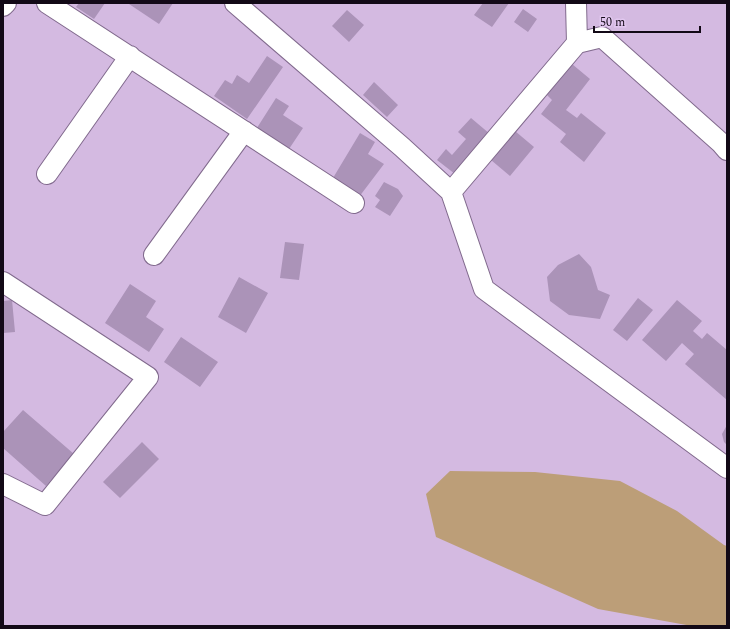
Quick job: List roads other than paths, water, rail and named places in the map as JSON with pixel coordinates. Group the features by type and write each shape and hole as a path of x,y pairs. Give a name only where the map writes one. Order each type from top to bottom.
{"street":[{"path":"3,6 6,3"},
{"path":"47,3 354,203"},
{"path":"235,3 452,192 484,288 727,468"},
{"path":"576,3 577,43"},
{"path":"452,192 577,43 602,37 722,143 727,150"},
{"path":"47,174 130,56"},
{"path":"154,254 244,131"},
{"path":"3,282 148,377 45,505 3,484"}]}
